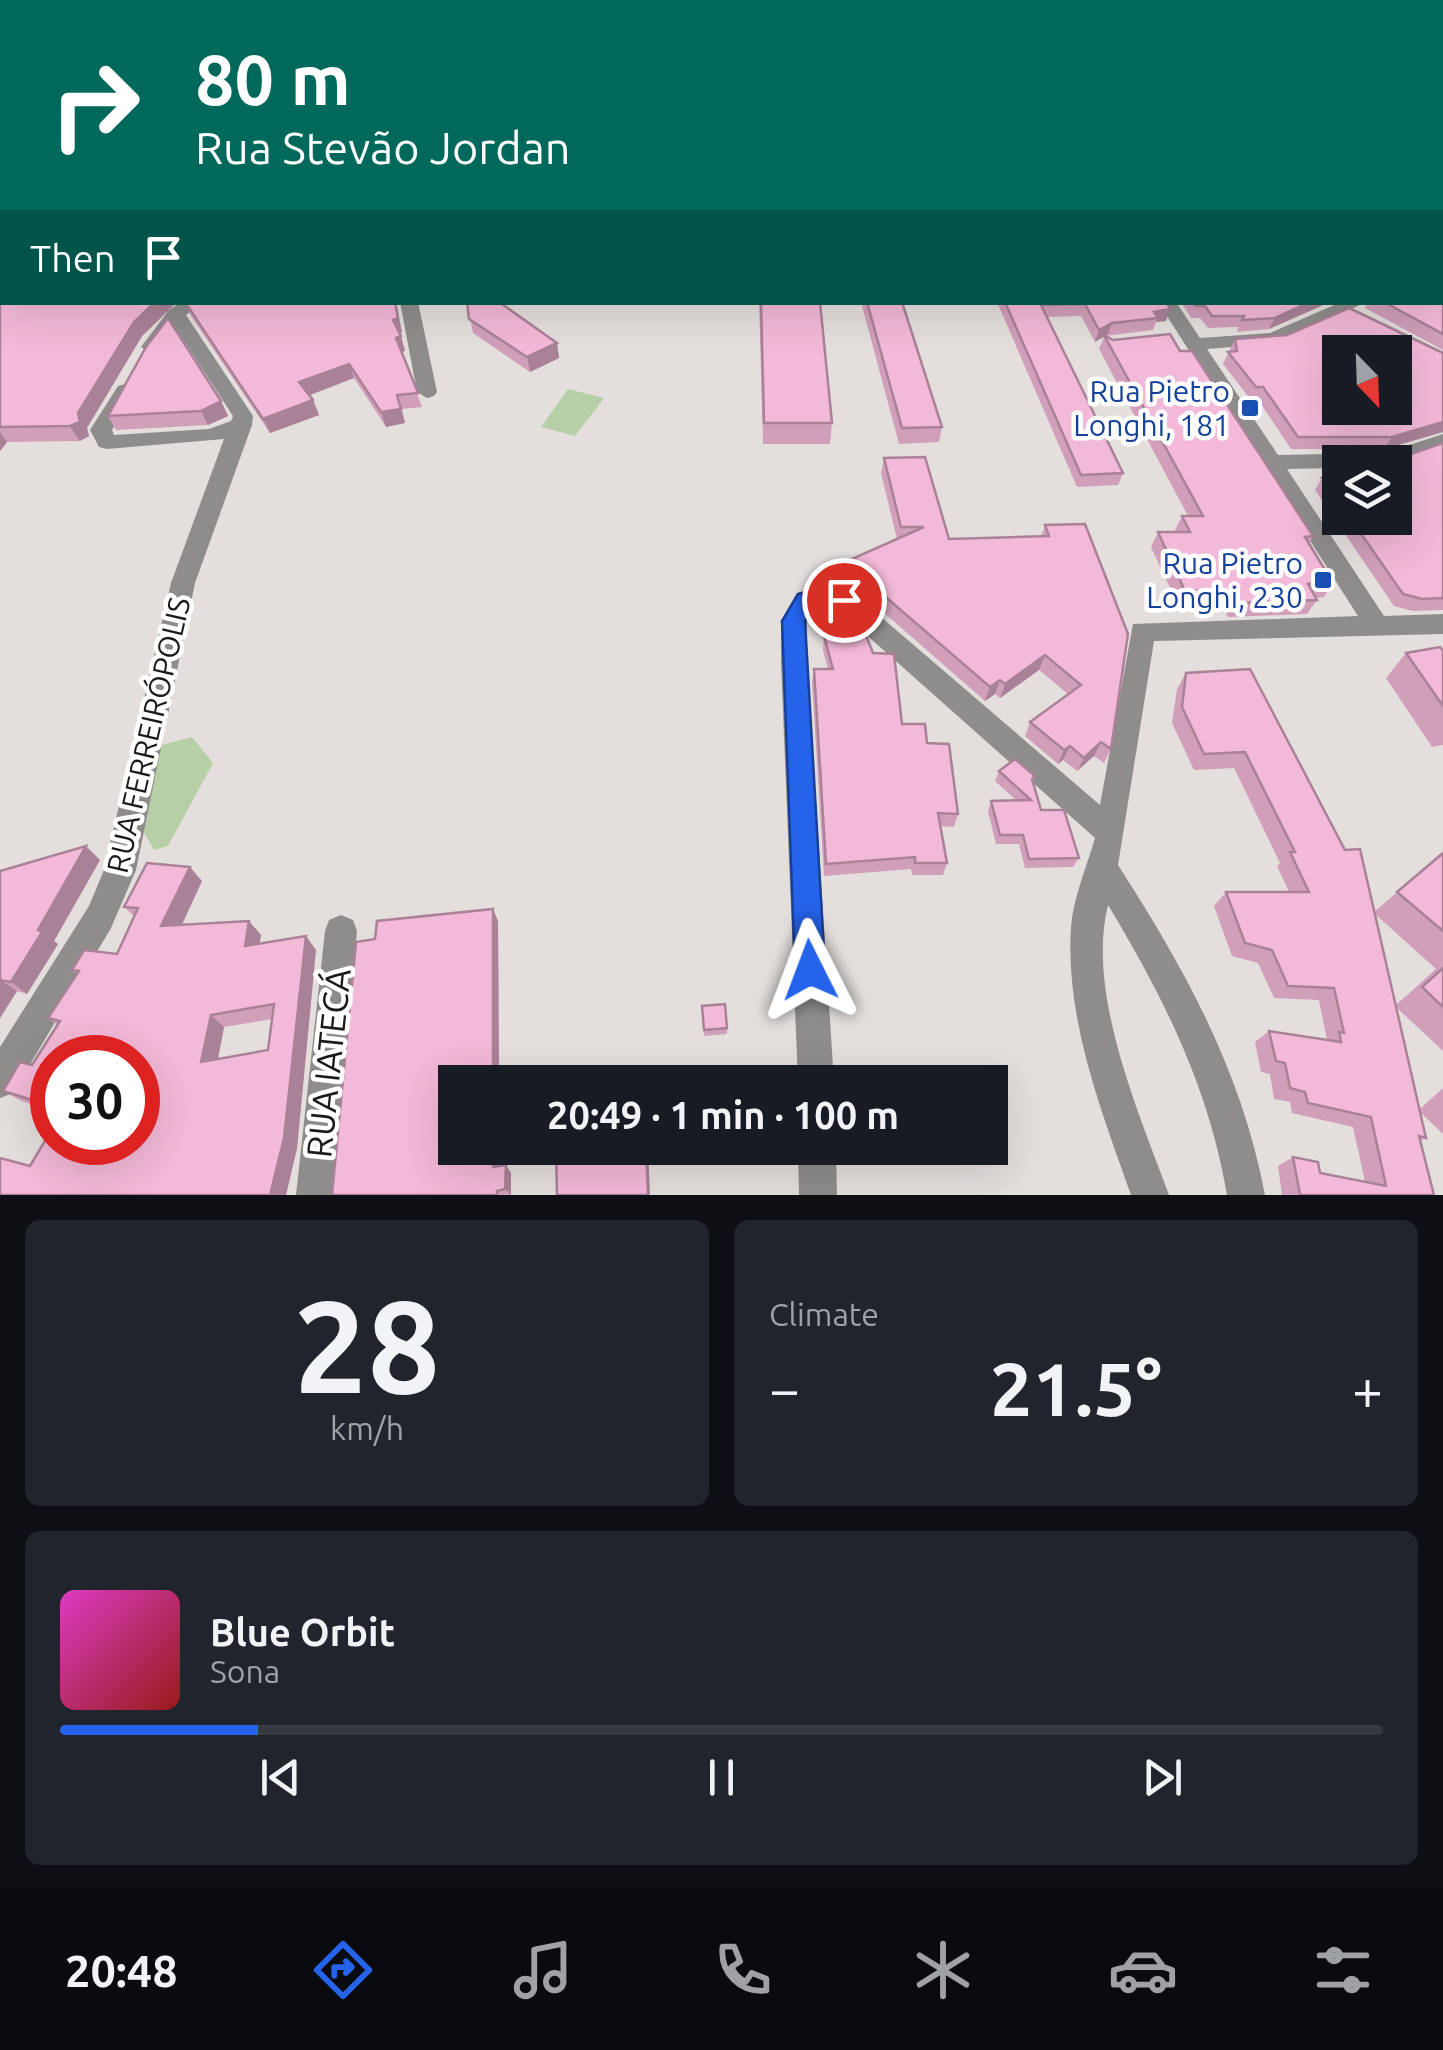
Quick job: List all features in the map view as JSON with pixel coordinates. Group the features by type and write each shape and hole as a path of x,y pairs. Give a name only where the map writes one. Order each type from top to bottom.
{"street":[{"path":"410,305 428,392"},
{"path":"1168,305 1183,339 1273,462 1379,628"},
{"path":"185,308 243,416 239,427 211,436 123,443 101,436 110,414 185,308"},
{"path":"1183,339 1273,339 1355,310"},
{"name":"RUA FERREIRÓPOLIS","path":"0,1080 100,917 120,870 183,583 230,461 239,427"},
{"path":"1273,462 1387,460 1443,441"},
{"path":"815,1065 794,621 806,600 826,594 844,600 1106,850 1185,1002 1220,1088 1241,1158 1246,1195"},
{"path":"1150,1195 1112,1093 1090,993 1088,924 1106,850 1142,631 1443,624"},
{"name":"RUA IATECÁ","path":"316,1195 341,932"},
{"path":"817,1165 818,1195"}],"green space":[{"path":"568,389 604,398 575,436 541,427"},
{"path":"192,737 213,763 168,846 154,850 141,827 158,746"}],"building":[{"path":"0,305 152,305 134,322 78,413 80,422 70,426 0,427"},
{"path":"187,305 396,305 398,318 393,320 401,336 396,338 418,393 397,395 401,409 381,412 349,364 299,382 313,400 263,419"},
{"path":"467,305 503,305 557,343 527,357 469,319"},
{"path":"761,305 820,305 832,423 764,423"},
{"path":"868,305 903,305 942,427 902,428"},
{"path":"1006,305 1041,305 1123,473 1081,475"},
{"path":"1086,305 1168,305 1170,309 1154,312 1158,318 1112,323 1099,330"},
{"path":"1303,305 1275,318 1242,320 1244,316 1212,316 1205,306 1196,306"},
{"path":"1390,305 1443,305 1443,334"},
{"path":"1349,308 1405,335 1322,335 1322,425 1412,425 1412,338 1443,353 1443,422 1392,437 1298,437 1263,387 1256,387 1228,352 1237,351 1235,339 1287,335"},
{"path":"168,318 221,401 201,411 108,416 146,347"},
{"path":"1170,334 1180,351 1192,351 1313,536 1305,537 1333,583 1308,584 1317,600 1236,603 1230,590 1185,591 1158,532 1190,532 1182,516 1203,516 1104,335 1113,340"},
{"path":"1443,443 1443,598 1422,599 1403,594 1362,535 1412,535 1412,454"},
{"path":"925,457 949,539 1049,536 1045,525 1085,524 1128,634 1111,749 1101,742 1084,758 1070,746 1064,750 1030,722 1081,685 1045,655 1005,684 1000,680 990,687 845,562 924,527 901,527 884,458"},
{"path":"846,607 859,618 873,653 894,654 902,724 925,724 927,743 949,744 958,814 938,813 947,863 915,863 915,857 826,864 814,669 833,669 824,636 846,635 829,613"},
{"path":"1440,647 1443,651 1443,706 1406,653"},
{"path":"1250,669 1345,850 1360,849 1426,1138 1419,1136 1434,1195 1300,1195 1293,1157 1318,1162 1320,1173 1386,1186 1371,1117 1308,1103 1305,1092 1290,1088 1285,1063 1276,1061 1269,1031 1341,1042 1339,1032 1344,1033 1334,988 1288,986 1272,950 1245,943 1226,892 1309,892 1290,852 1295,852 1245,752 1204,754 1182,707 1186,673"},
{"path":"1015,759 1035,776 1032,779 1041,810 1064,810 1079,858 1029,859 1023,835 1000,835 991,801 1031,800 999,771"},
{"path":"86,846 38,930 42,932 11,982 0,980 0,871"},
{"path":"1443,853 1443,931 1397,892"},
{"path":"147,863 190,867 161,926 249,921 245,946 306,936 284,1138 270,1195 0,1195 0,1158 30,1166 160,1165 160,1035 51,1035 60,1021 48,1018 79,971 72,970 84,950 117,954 138,908 124,907","holes":["274,1004 268,1050 201,1062 211,1015"]},
{"path":"493,909 493,1065 438,1065 438,1165 506,1165 505,1189 497,1191 497,1195 332,1195 356,942 375,939 377,921"},
{"path":"1443,968 1443,1007 1422,987"},
{"path":"725,1004 727,1028 704,1030 702,1006"},
{"path":"20,1062 30,1064 30,1099 3,1091"},
{"path":"556,1165 647,1165 648,1195 557,1195"}],"place":[{"name":"Rua Pietro Longhi, 181","path":"1250,408"},
{"name":"Rua Pietro Longhi, 230","path":"1323,580"}],"route":[{"path":"810,970 794,621 806,600 826,594 844,600"}]}
